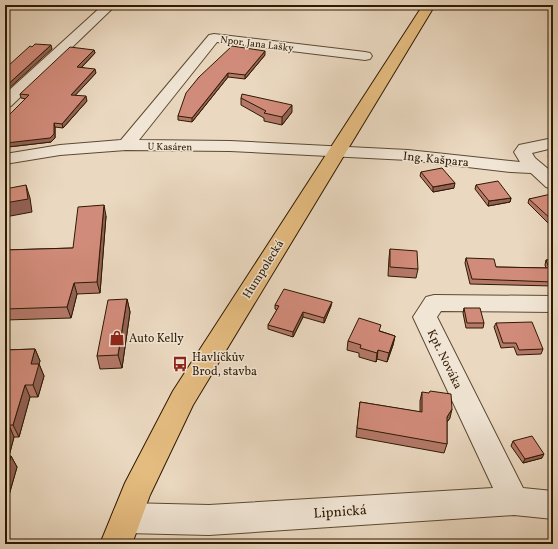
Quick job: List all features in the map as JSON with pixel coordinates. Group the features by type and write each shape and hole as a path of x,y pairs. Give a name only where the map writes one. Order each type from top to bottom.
{"main road":[{"name":"Humpolecká","path":"121,531 151,461 182,399 336,151 429,5"}],"street":[{"path":"5,103 110,5"},
{"name":"Npor. Jana Lašky","path":"126,145 214,38 365,56"},
{"path":"553,143 529,147 523,150 525,158 553,183"},
{"name":"U Kasáren","path":"5,159 60,150 126,145 230,146 336,151"},
{"name":"Ing. Kašpara","path":"336,151 408,155 511,168 536,168"},
{"name":"Kpt. Nováka","path":"514,501 425,317 434,303 553,304"},
{"name":"Lipnická","path":"121,531 209,520 514,501 553,505"}],"building":[{"path":"35,44 51,45 5,87 5,66 8,66 30,46 32,47"},
{"path":"232,46 265,51 245,75 228,73 192,118 178,116 186,93 199,77"},
{"path":"70,47 94,50 77,67 95,69 71,95 86,96 62,124 54,123 54,134 50,138 6,143 5,119 29,95 20,94"},
{"path":"242,94 292,105 282,117 264,113 266,111 241,98"},
{"path":"442,168 455,183 433,187 421,172"},
{"path":"498,181 511,198 489,201 476,185"},
{"path":"26,185 28,199 5,203 5,189"},
{"path":"551,194 553,196 553,220 529,199"},
{"path":"104,205 97,282 74,283 67,307 5,309 5,250 73,248 78,207"},
{"path":"390,249 417,251 418,269 390,267"},
{"path":"466,258 494,259 496,267 549,268 546,260 553,260 553,282 472,279"},
{"path":"284,289 332,302 324,318 303,312 293,332 268,325 279,306 275,305"},
{"path":"127,299 118,355 97,356 108,300"},
{"path":"464,308 480,308 484,323 467,323"},
{"path":"359,318 381,325 379,331 395,336 389,353 378,350 377,353 360,348 361,345 348,341"},
{"path":"532,322 543,349 519,350 516,343 503,343 496,323"},
{"path":"35,349 31,364 39,364 33,385 25,385 13,425 9,425 5,437 5,350"},
{"path":"430,391 451,394 452,409 447,417 447,444 357,428 360,402 422,412 422,392 429,393"},
{"path":"532,436 544,454 525,459 513,441"},
{"path":"5,456 11,456 5,475"}],"place":[{"name":"Auto Kelly","path":"117,338"},
{"name":"Havlíčkův Brod, stavba","path":"180,364"}]}
